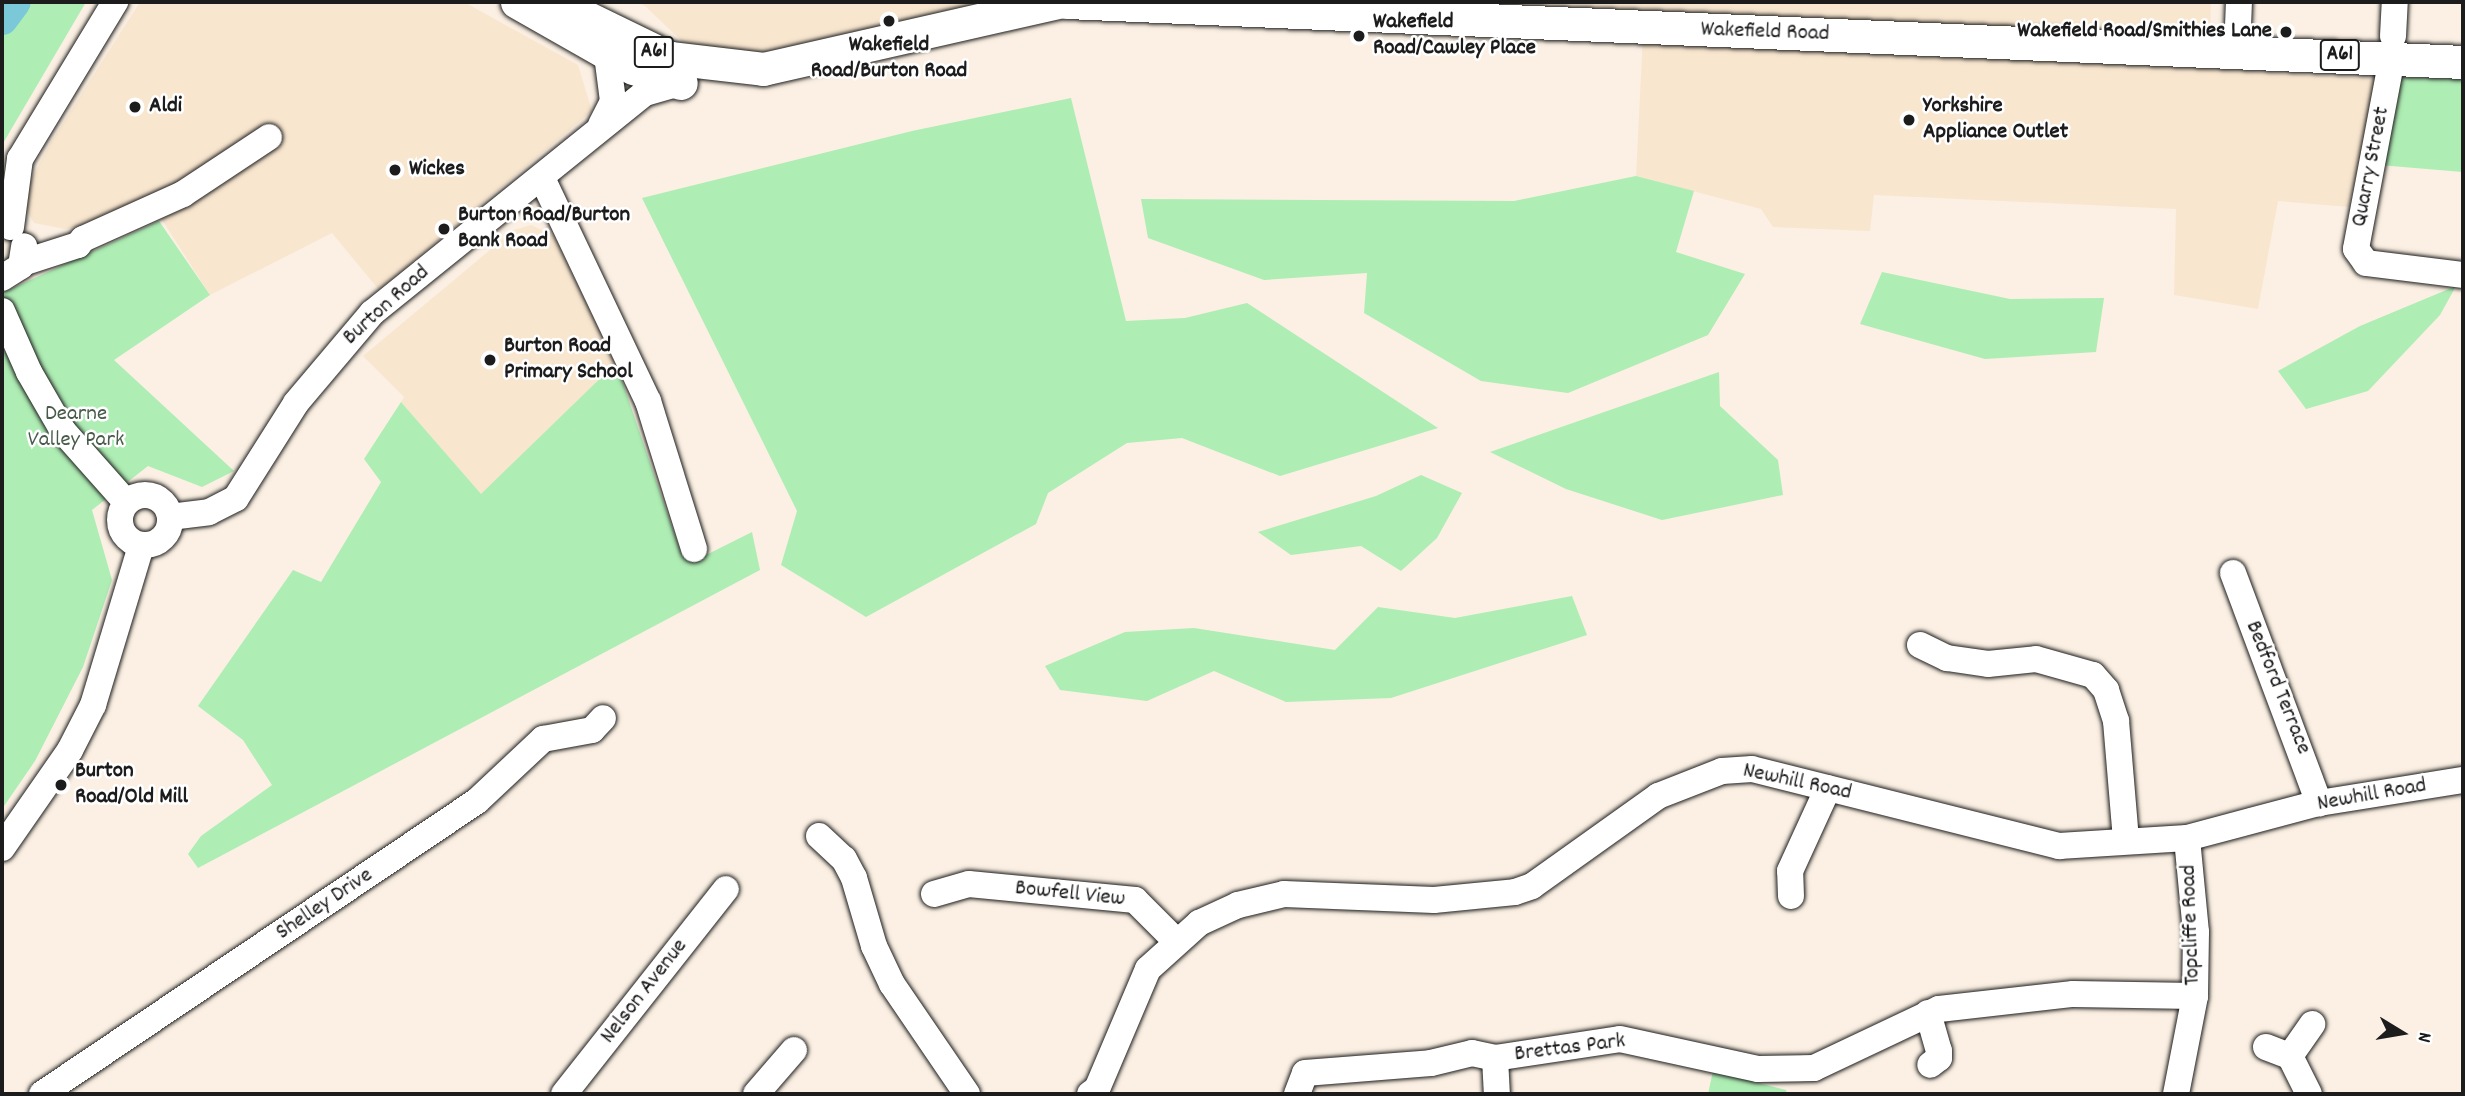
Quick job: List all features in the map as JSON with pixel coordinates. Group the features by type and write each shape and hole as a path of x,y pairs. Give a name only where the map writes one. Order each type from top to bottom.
{"main road":[{"name":"A61","path":"517,2 607,55 681,83 735,84 752,79 763,69"},
{"name":"A61","path":"555,2 670,58 763,69 1059,2"},
{"name":"Wakefield Road","path":"1067,2 2237,51 2393,47 2463,61"}],"street":[{"path":"2,181 20,159 115,2"},
{"path":"2237,51 2239,2"},
{"name":"Quarry Street","path":"2395,2 2393,47 2356,249 2366,263 2461,274"},
{"name":"Burton Road","path":"598,130 613,101 607,55"},
{"name":"Burton Road","path":"170,517 209,512 236,498 296,403 372,313 645,93 681,83"},
{"path":"12,272 78,246 83,239 183,194 269,137"},
{"path":"20,159 10,228 24,247 12,272 7,321 29,372 63,430 126,502"},
{"path":"542,178 648,401 694,549"},
{"path":"10,228 83,239"},
{"path":"137,496 156,497 170,517 160,541 141,546 129,541 119,526 126,502 137,496"},
{"path":"2,848 70,750 93,705 141,546"},
{"name":"Bedford Terrace","path":"2234,573 2319,803"},
{"path":"1920,645 1947,658 1988,664 2036,659 2093,676 2106,690 2116,720 2126,841"},
{"name":"Shelley Drive","path":"41,1094 477,800 543,740 592,730 603,718"},
{"name":"Newhill Road","path":"1090,1094 1097,1089 1148,969 1199,923 1237,905 1284,894 1434,900 1515,892 1532,887 1658,796 1722,771 1752,769 2059,846 2187,838 2319,803 2463,780"},
{"path":"1791,896 1790,871 1828,788"},
{"name":"Topcliffe Road","path":"2176,1094 2195,996 2196,932 2187,838"},
{"path":"821,847 844,859 854,878 874,946 892,984 967,1094"},
{"name":"Bowfell View","path":"945,896 969,884 1135,901 1177,942"},
{"name":"Nelson Avenue","path":"564,1094 726,889"},
{"name":"Brettas Park","path":"1297,1094 1305,1073 1431,1063 1472,1053 1494,1058 1620,1039 1758,1069 1814,1068 1928,1013 2074,994 2195,996"},
{"path":"1928,1013 1939,1051 1939,1058 1930,1065"},
{"path":"2309,1094 2278,1051 2312,1024"},
{"path":"756,1094 794,1050"},
{"path":"1494,1058 1497,1094"}],"shaded area":[{"path":"140,2 464,2 578,65 592,111 379,290 332,233 210,295 150,201 109,220 65,229 34,223 24,206 28,185 51,142"},
{"path":"634,2 985,2 737,58 687,46 644,5"},
{"path":"1460,2 2211,2 2209,69 2378,79 2349,207 2278,201 2258,309 2174,295 2176,209 1874,195 1870,231 1773,227 1761,209 1636,176 1644,15 1460,10"},
{"name":"Burton Road Primary School","path":"531,225 553,235 616,363 481,495 401,402 404,397 363,356 514,230"}],"green space":[{"path":"2,2 86,2 2,145"},
{"path":"2398,77 2463,79 2463,172 2379,165"},
{"path":"1071,98 1126,321 1185,318 1247,303 1438,428 1280,476 1182,438 1127,443 1048,493 1036,524 866,617 781,565 797,511 642,198 912,131"},
{"path":"1636,176 1694,191 1676,252 1745,274 1708,335 1568,393 1481,381 1364,313 1367,273 1264,280 1148,238 1141,199 1514,201"},
{"name":"Dearne Valley Park","path":"159,221 210,295 114,360 234,471 202,487 148,466 92,510 112,580 83,667 35,761 2,809 2,293"},
{"path":"1882,272 2010,299 2104,298 2096,352 1985,359 1860,324"},
{"path":"2456,286 2440,315 2368,391 2306,409 2278,371 2360,326"},
{"path":"616,363 682,556 708,554 752,532 760,570 198,868 188,854 201,836 272,785 243,740 198,706 293,570 321,582 381,482 364,459 401,402 481,494"},
{"path":"1719,372 1720,406 1778,460 1783,495 1662,520 1566,489 1490,452"},
{"path":"1421,475 1462,493 1437,538 1401,571 1361,546 1291,555 1258,532 1376,496"},
{"path":"1572,596 1587,635 1391,698 1286,702 1214,671 1147,701 1060,690 1045,666 1125,632 1194,628 1335,650 1378,607 1455,618"},
{"path":"1713,1071 1786,1090 1787,1094 1708,1094"}],"waterway":[{"path":"2,19 15,2"}],"place":[{"name":"Wakefield Road/Burton Road","path":"889,21"},
{"name":"Wakefield Road/Smithies Lane","path":"2286,32"},
{"name":"Wakefield Road/Cawley Place","path":"1359,36"},
{"name":"Aldi","path":"135,107"},
{"name":"Yorkshire Appliance Outlet","path":"1909,120"},
{"name":"Wickes","path":"395,170"},
{"name":"Burton Road/Burton Bank Road","path":"444,229"},
{"name":"Burton Road Primary School","path":"490,360"},
{"name":"Burton Road/Old Mill","path":"61,785"}]}
